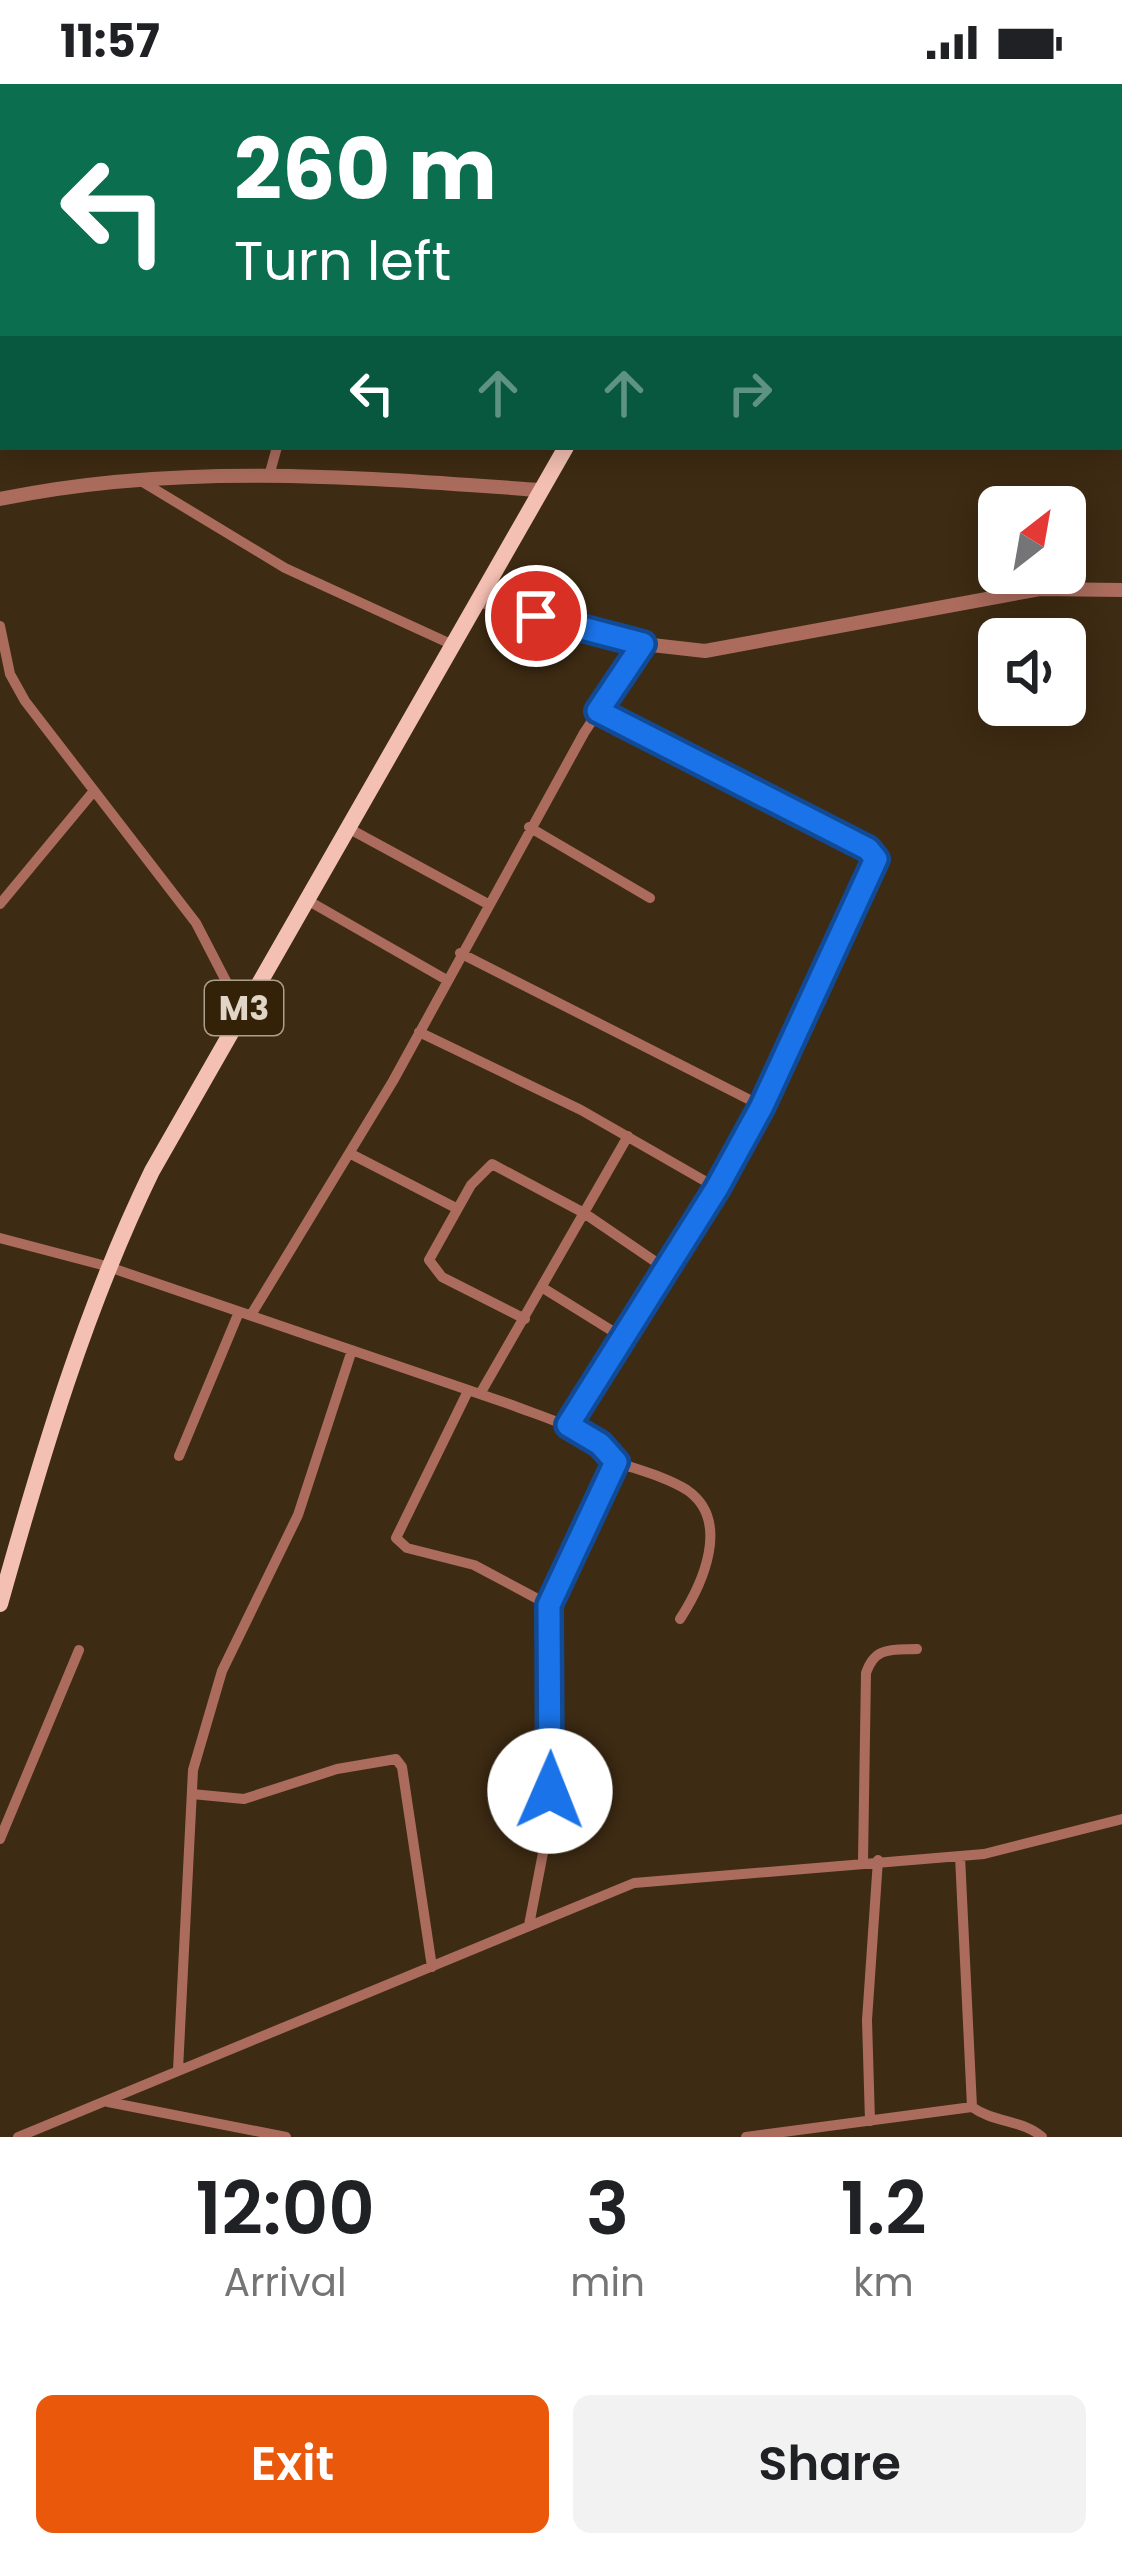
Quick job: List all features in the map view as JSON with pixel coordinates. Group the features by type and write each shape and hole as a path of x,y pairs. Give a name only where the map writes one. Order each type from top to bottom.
{"main road":[{"name":"M3","path":"0,1604 60,1393 106,1266 242,1012 564,450"}],"street":[{"path":"269,476 276,450"},
{"path":"0,499 138,479 269,476 540,490"},
{"path":"138,479 285,568 453,645"},
{"path":"478,600 643,644 731,650 1040,589 1122,590"},
{"path":"0,628 10,674 25,701 196,923 242,1012"},
{"path":"178,1456 245,1314 351,1154 529,826 643,644"},
{"path":"568,1425 717,1188 762,1106 876,859 868,849 598,711"},
{"path":"0,904 93,792"},
{"path":"529,826 650,898"},
{"path":"348,828 486,903"},
{"path":"308,900 445,979"},
{"path":"460,953 762,1106"},
{"path":"419,1032 628,1136 717,1188"},
{"path":"549,1605 474,1564 407,1548 396,1538 474,1392 525,1319 628,1136"},
{"path":"351,1154 456,1208"},
{"path":"525,1319 432,1270 435,1245 483,1168 492,1164 584,1213 665,1269"},
{"path":"0,1238 106,1266 568,1425 600,1444 616,1462 688,1491 705,1514 709,1563 680,1619"},
{"path":"543,1288 622,1337"},
{"path":"178,2070 192,1794 203,1721 298,1515 352,1350"},
{"path":"530,1925 550,1817 549,1605 616,1462"},
{"path":"863,1861 866,1673 871,1659 882,1650 917,1649"},
{"path":"0,1839 79,1650"},
{"path":"192,1794 244,1799 337,1769 396,1759 402,1767 432,1967"},
{"path":"18,2137 634,1883 984,1854 1122,1819"},
{"path":"960,1856 972,2107"},
{"path":"870,2121 867,2020 878,1860"},
{"path":"105,2101 286,2137"},
{"path":"746,2137 972,2107 1042,2137"}],"route":[{"path":"536,616 643,644 598,711 868,849 876,859 762,1106 717,1188 568,1425 600,1444 616,1462 549,1605 550,1791"}]}
